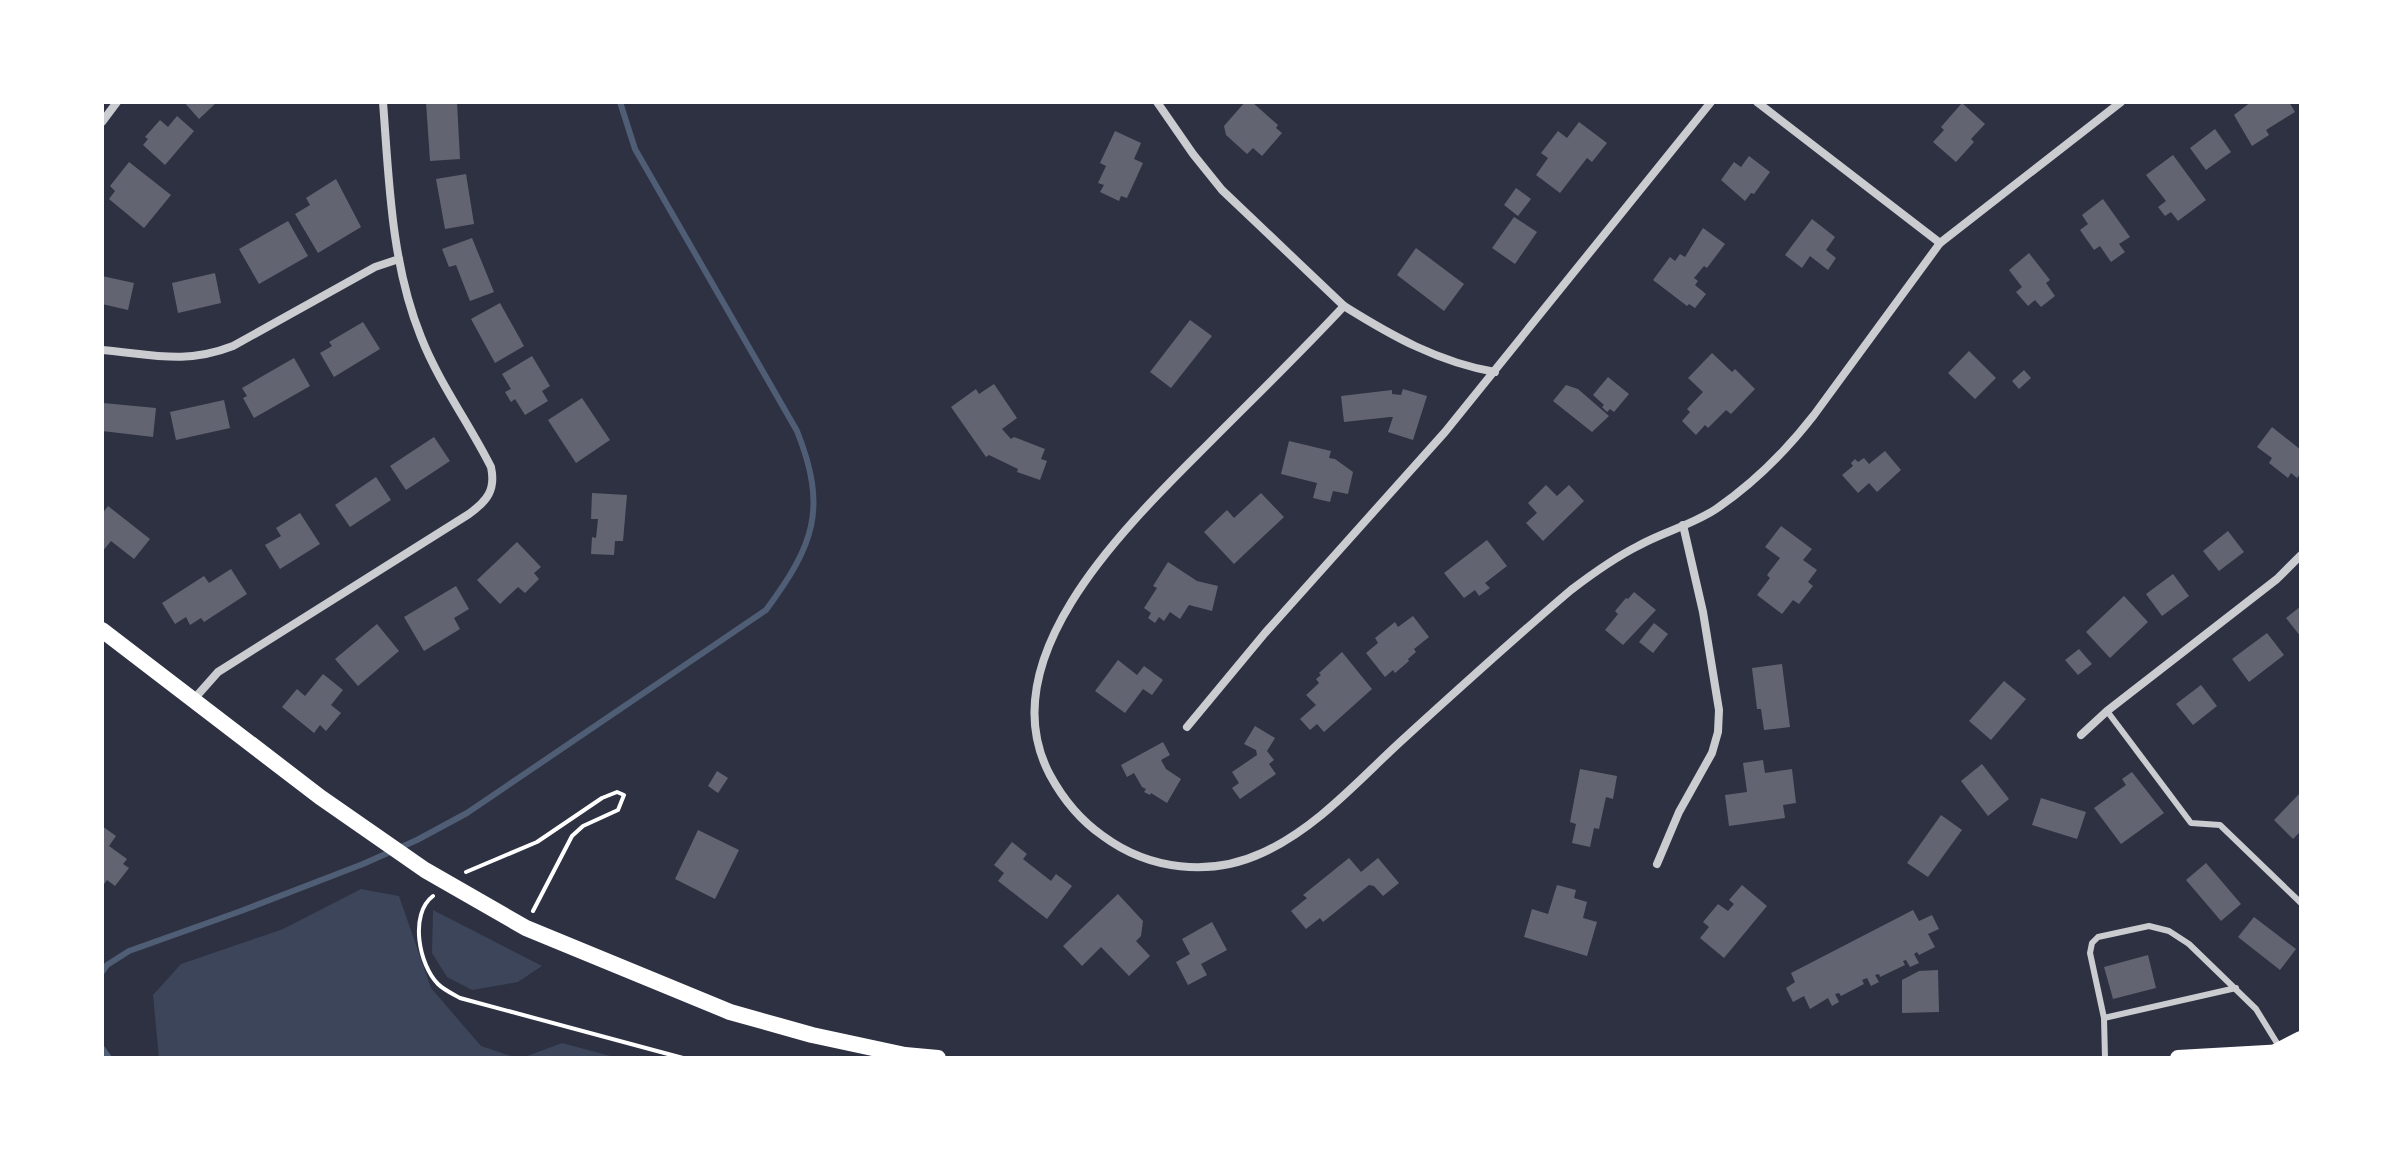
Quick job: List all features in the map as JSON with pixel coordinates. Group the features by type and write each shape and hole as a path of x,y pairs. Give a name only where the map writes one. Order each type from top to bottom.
{"main road":[{"path":"102,630 320,797 425,870 526,928 730,1012 843,1042 905,1055 938,1058"},
{"path":"2178,1058 2281,1054 2301,1040"}],"street":[{"path":"102,122 117,102"},
{"path":"194,699 218,672 483,505 491,493 491,467 415,321 399,259 383,102"},
{"path":"1157,102 1222,190 1344,306 1439,358 1495,372"},
{"path":"1187,727 1234,668 1445,432 1711,102"},
{"path":"1757,102 1940,243"},
{"path":"1344,306 1133,522 1083,588 1059,624 1047,650 1034,698 1033,721 1042,759 1073,810 1108,840 1147,859 1196,868 1236,863 1287,840 1335,802 1571,590 1639,545 1713,511 1738,493 1792,442 1940,243 2121,102"},
{"path":"102,350 180,358 209,356 233,346 375,267 399,259"},
{"path":"1657,864 1679,812 1712,753 1718,732 1719,710 1703,612 1683,525"},
{"path":"2081,735 2107,711 2277,579 2301,555"}],"lane":[{"path":"2107,711 2191,823 2220,825 2301,903"},
{"path":"2105,1058 2104,1018 2090,953 2094,940 2149,926 2161,928 2189,944 2236,988 2262,1016 2281,1054"},
{"path":"2104,1018 2236,988"}],"shaded area":[{"path":"361,889 399,896 431,988 481,1046 517,1058 159,1058 153,995 181,964 283,929"},
{"path":"433,910 542,966 518,982 472,990 447,977 432,953"},
{"path":"562,1043 618,1058 522,1058"}],"building":[{"path":"184,102 217,102 199,119"},
{"path":"426,102 457,102 460,159 430,161"},
{"path":"1245,102 1252,102 1278,125 1276,128 1282,133 1262,156 1253,148 1247,154 1226,135 1224,126"},
{"path":"2251,102 2289,102 2295,112 2266,130 2269,135 2252,146 2234,115"},
{"path":"1962,103 1985,124 1956,162 1933,142 1944,130 1941,127"},
{"path":"177,116 194,131 165,165 143,145 148,139 145,137 160,120 168,127"},
{"path":"1579,122 1607,143 1592,162 1587,158 1560,193 1536,175 1548,158 1541,153 1558,131 1567,138"},
{"path":"2215,129 2231,152 2206,170 2190,148"},
{"path":"1115,131 1141,143 1134,159 1143,163 1127,198 1121,196 1119,201 1100,192 1104,185 1098,183 1106,166 1100,163"},
{"path":"2173,155 2206,200 2178,221 2171,212 2165,216 2158,207 2166,201 2146,175"},
{"path":"1749,156 1770,172 1745,201 1721,180 1734,162 1741,167"},
{"path":"129,162 171,195 144,228 109,199 115,191 110,186"},
{"path":"466,174 474,224 445,229 436,179"},
{"path":"336,179 361,227 318,253 295,214 310,205 306,198"},
{"path":"1516,188 1531,199 1518,216 1504,205"},
{"path":"2103,199 2130,237 2119,244 2125,252 2111,262 2100,246 2094,250 2080,230 2088,224 2082,215"},
{"path":"1514,217 1537,232 1515,264 1492,248"},
{"path":"1812,219 1835,237 1826,250 1836,258 1828,270 1810,256 1802,268 1785,255"},
{"path":"288,221 308,256 259,284 239,249"},
{"path":"1703,228 1725,244 1707,268 1704,266 1694,278 1698,281 1695,285 1706,294 1695,308 1689,304 1687,306 1653,280 1670,257 1675,261 1680,254 1685,257"},
{"path":"472,238 494,292 470,301 456,265 449,267 442,249"},
{"path":"1416,248 1464,284 1444,311 1397,275"},
{"path":"2029,253 2050,280 2046,283 2055,296 2041,307 2035,300 2028,306 2016,292 2022,287 2009,270"},
{"path":"215,273 221,303 178,313 172,283"},
{"path":"102,276 134,283 128,310 102,304"},
{"path":"500,303 524,346 495,363 471,319"},
{"path":"1190,320 1212,336 1171,388 1150,372"},
{"path":"363,322 380,349 334,377 320,353 332,346 329,342"},
{"path":"1969,351 1996,378 1975,399 1948,373"},
{"path":"1712,353 1732,372 1735,369 1755,389 1731,414 1726,410 1696,435 1682,421 1690,412 1687,409 1703,392 1688,378"},
{"path":"532,356 550,386 542,391 548,401 525,415 515,399 511,402 505,392 511,389 502,374"},
{"path":"294,358 310,386 254,418 243,398 247,396 242,388"},
{"path":"2024,370 2031,378 2019,389 2012,381"},
{"path":"1608,377 1629,394 1614,412 1610,409 1607,412 1593,395"},
{"path":"994,384 1017,418 1002,429 1011,439 1014,437 1045,449 1041,459 1047,461 1040,480 1017,472 1018,469 989,455 986,457 951,407 976,389 979,394"},
{"path":"1566,385 1578,389 1609,416 1592,432 1553,401"},
{"path":"1403,389 1427,396 1413,440 1388,432 1393,417 1344,422 1341,396 1392,390 1392,394 1401,395"},
{"path":"582,398 610,440 576,463 548,420"},
{"path":"224,400 230,428 176,440 170,412"},
{"path":"103,403 156,408 153,437 102,431"},
{"path":"2272,427 2301,450 2301,473 2297,478 2291,473 2288,478 2269,463 2272,458 2257,447"},
{"path":"434,437 450,461 406,490 390,466"},
{"path":"1289,441 1331,451 1329,458 1353,472 1348,494 1333,491 1330,502 1313,498 1317,483 1281,474"},
{"path":"1885,451 1901,470 1877,492 1869,483 1858,493 1842,475 1853,466 1851,463 1855,459 1858,462 1864,458 1869,464"},
{"path":"376,477 391,500 350,527 335,505"},
{"path":"1546,485 1557,496 1569,485 1584,501 1543,541 1526,523 1537,513 1528,503"},
{"path":"592,493 627,495 623,541 615,541 614,555 591,554 598,519 591,519"},
{"path":"1261,493 1284,517 1234,564 1204,532 1227,510 1234,518"},
{"path":"108,506 150,539 134,559 111,541 102,552 102,514"},
{"path":"300,513 320,544 280,569 265,545 281,536 276,528"},
{"path":"1781,526 1812,549 1803,560 1817,570 1808,582 1813,586 1799,604 1793,600 1782,614 1757,595 1780,558 1765,547"},
{"path":"2228,531 2244,552 2219,571 2203,551"},
{"path":"1487,540 1507,566 1485,583 1490,588 1479,596 1475,590 1464,598 1444,573"},
{"path":"517,542 541,567 534,573 539,579 525,593 518,587 500,604 477,580"},
{"path":"1168,562 1197,581 1218,586 1212,611 1189,605 1180,619 1170,612 1164,621 1159,617 1155,623 1148,618 1151,613 1144,608"},
{"path":"231,569 247,594 204,622 201,618 190,625 186,617 175,624 162,603 204,576 209,583"},
{"path":"2173,574 2189,596 2162,616 2146,594"},
{"path":"456,586 469,609 454,618 460,629 424,651 404,617"},
{"path":"1634,592 1656,610 1623,645 1605,630 1618,614 1615,611"},
{"path":"2124,596 2148,622 2110,658 2086,632"},
{"path":"2301,606 2301,637 2286,618"},
{"path":"1413,616 1429,637 1414,649 1416,652 1409,661 1385,677 1366,653 1378,643 1375,638 1395,622 1398,627"},
{"path":"1654,623 1668,634 1653,653 1639,642"},
{"path":"377,624 399,651 358,686 335,659"},
{"path":"2267,633 2284,655 2249,682 2232,659"},
{"path":"2079,649 2092,664 2078,675 2065,660"},
{"path":"1342,652 1372,689 1324,732 1317,724 1310,730 1300,719 1316,705 1306,695 1319,683 1316,679 1321,675 1319,673"},
{"path":"1118,660 1137,675 1144,666 1163,680 1152,695 1143,689 1125,713 1095,691"},
{"path":"1782,664 1790,727 1764,730 1761,709 1757,709 1752,668"},
{"path":"323,674 343,690 331,705 341,713 326,731 320,725 314,733 282,707 297,689 305,696"},
{"path":"2004,681 2026,699 1991,740 1969,721"},
{"path":"2201,685 2217,706 2193,725 2176,704"},
{"path":"1255,726 1275,738 1267,751 1274,760 1269,764 1276,774 1240,799 1232,788 1239,783 1232,772 1257,755 1256,750 1244,744"},
{"path":"1163,742 1170,755 1161,760 1166,769 1181,779 1167,803 1144,792 1146,789 1134,773 1127,777 1121,765"},
{"path":"1763,760 1765,773 1792,769 1796,803 1783,805 1785,818 1729,826 1725,795 1747,792 1743,763"},
{"path":"1982,764 2009,799 1988,816 1961,781"},
{"path":"1580,769 1617,776 1613,799 1606,797 1599,829 1594,828 1590,847 1572,843 1576,824 1570,822"},
{"path":"717,771 728,778 718,793 708,786"},
{"path":"2132,772 2164,813 2121,844 2094,808 2126,785 2122,779"},
{"path":"2301,792 2301,831 2293,839 2274,820"},
{"path":"2041,798 2086,812 2077,839 2032,825"},
{"path":"1941,815 1962,830 1928,877 1907,863"},
{"path":"102,826 116,836 109,846 127,859 123,864 129,868 115,886 107,880 102,887"},
{"path":"698,830 739,850 715,899 675,879"},
{"path":"1012,842 1027,854 1023,859 1051,881 1056,874 1072,886 1047,919 998,881 1004,873 994,865"},
{"path":"1349,858 1361,872 1378,858 1399,883 1383,896 1369,885 1323,922 1320,918 1306,929 1291,911 1307,898 1303,895"},
{"path":"2206,863 2241,904 2221,921 2186,880"},
{"path":"1557,885 1576,890 1574,898 1587,902 1583,918 1597,922 1587,956 1524,937 1532,909 1548,914"},
{"path":"1742,885 1767,906 1724,958 1700,938 1709,927 1703,922 1718,904 1728,911 1734,904 1729,900"},
{"path":"1118,894 1143,921 1141,936 1136,941 1150,956 1129,976 1101,947 1082,966 1063,946"},
{"path":"1913,910 1919,921 1932,915 1939,929 1928,934 1935,947 1919,955 1917,952 1914,954 1919,963 1910,967 1906,960 1903,961 1905,965 1880,977 1879,974 1875,975 1879,982 1871,986 1867,978 1862,980 1864,984 1841,996 1835,994 1839,1002 1832,1006 1828,998 1810,1009 1804,996 1793,1002 1786,988 1795,982 1791,973"},
{"path":"2254,917 2296,949 2280,970 2238,937"},
{"path":"1212,922 1227,950 1201,964 1207,975 1188,985 1176,962 1190,954 1182,939"},
{"path":"2148,955 2156,988 2113,999 2104,967"},
{"path":"1938,970 1939,1012 1902,1013 1902,980 1919,971"}],"waterway":[{"path":"102,972 107,965 129,951 363,864 467,813 766,610 795,566 811,525 813,505 807,458 797,431 635,149 620,102"},
{"path":"102,1048 109,1058"}]}
